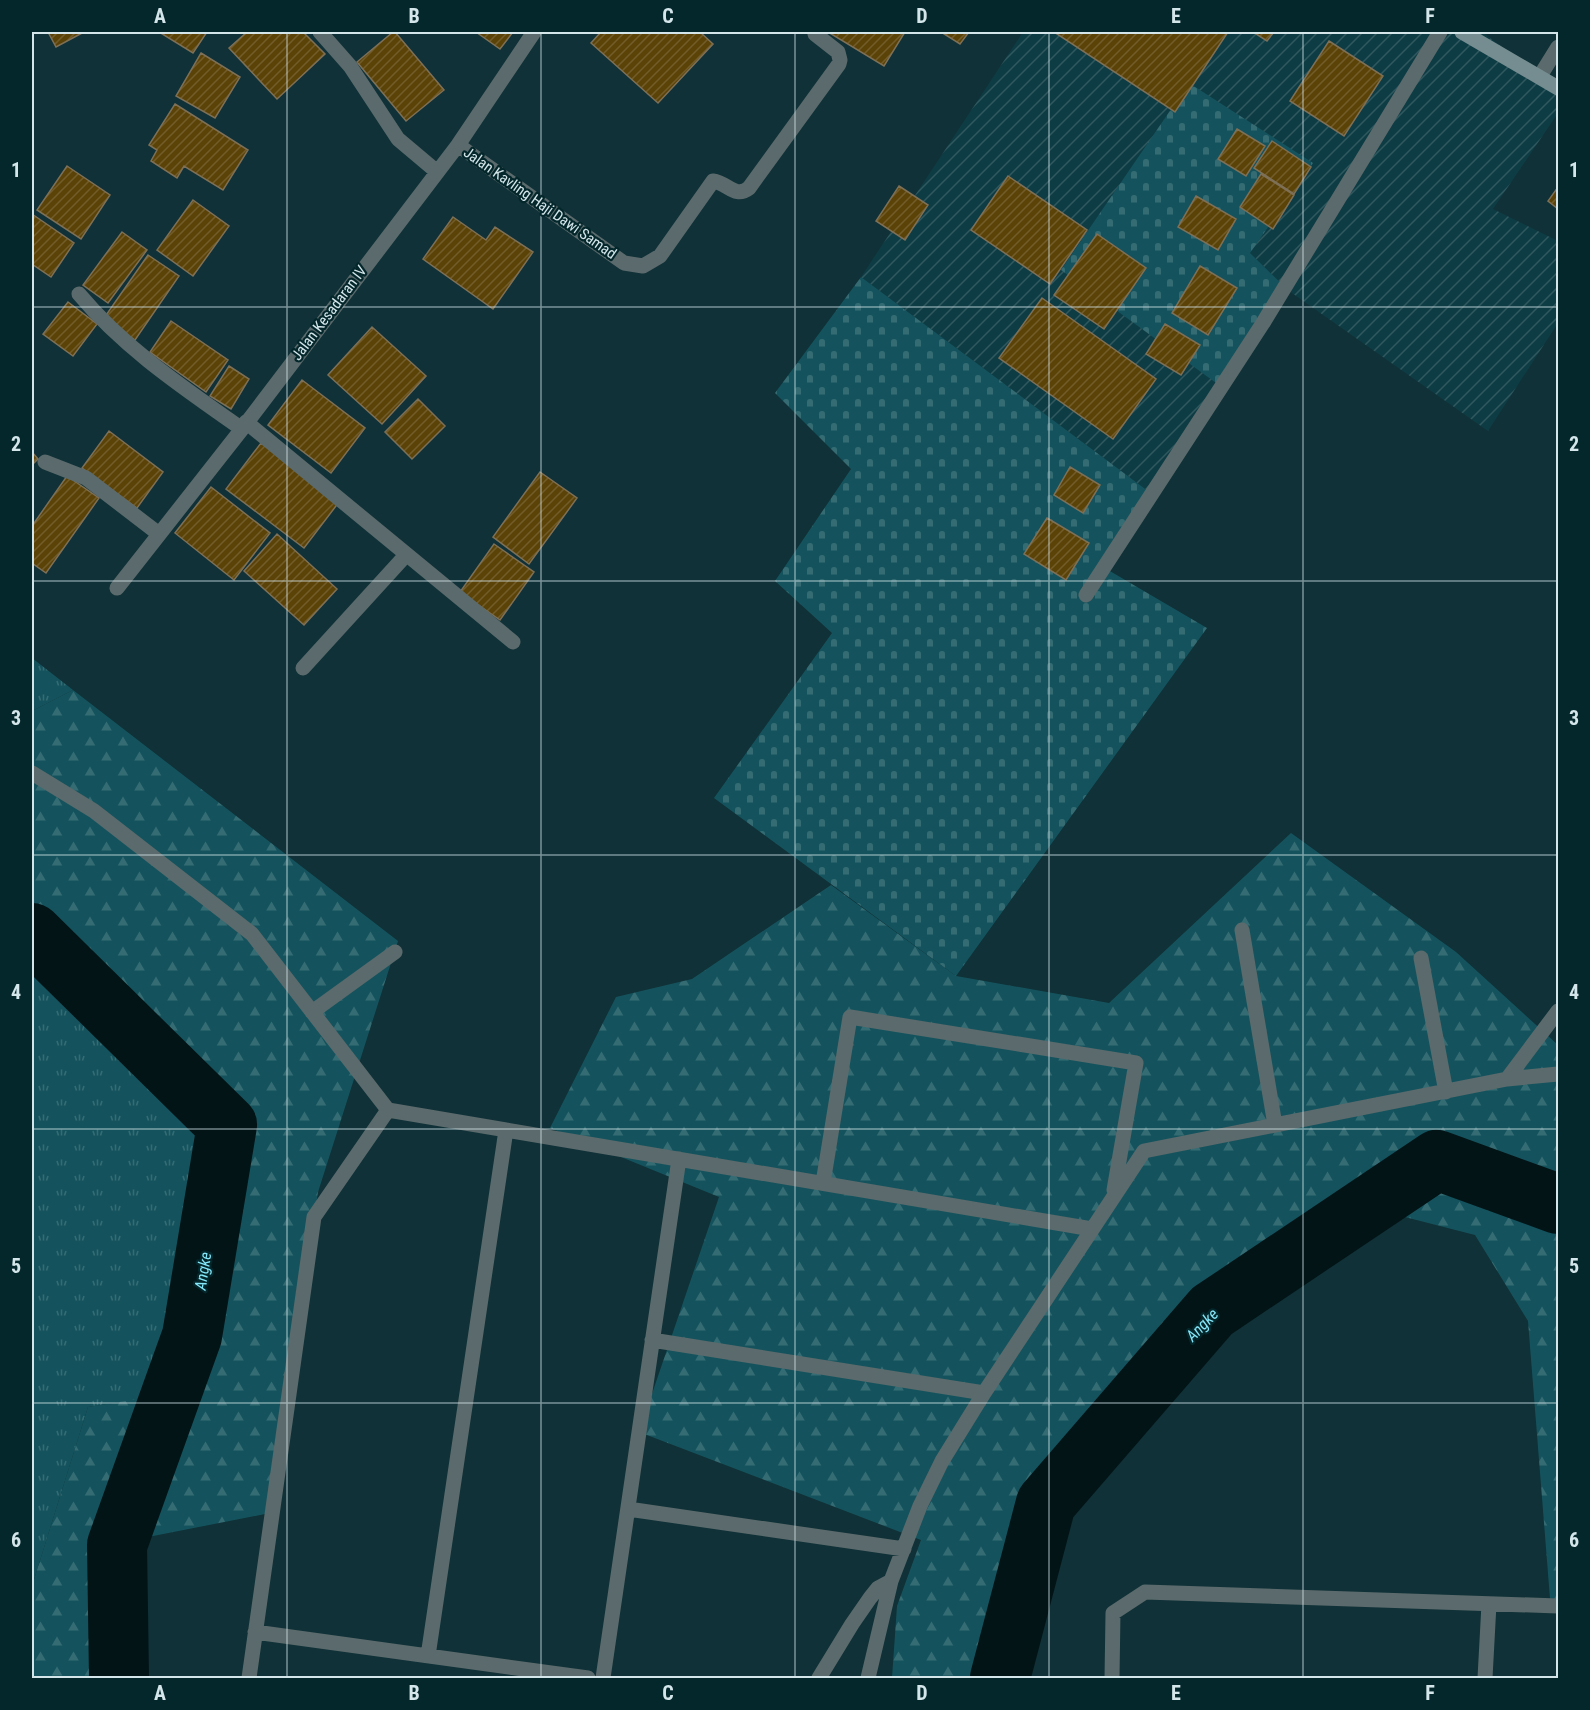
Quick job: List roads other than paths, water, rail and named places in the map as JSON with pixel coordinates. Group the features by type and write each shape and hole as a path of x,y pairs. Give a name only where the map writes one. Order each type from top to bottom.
{"main road":[{"path":"1462,32 1558,88"}],"street":[{"path":"320,32 350,66 398,139 436,171"},
{"name":"Jalan Kesadaran IV","path":"117,588 244,426 458,145 534,32"},
{"path":"1086,595 1263,323 1440,32"},
{"name":"Jalan Kavling Haji Dawi Samad","path":"458,145 624,263 643,266 660,256 713,181 738,192 749,188 837,68 840,60 838,52 815,34"},
{"path":"1540,76 1558,46"},
{"path":"79,294 96,314 162,373 244,426 513,642"},
{"path":"45,462 86,478 159,534"},
{"path":"303,668 406,555"},
{"path":"32,773 94,811 252,933 388,1110 1092,1229"},
{"path":"1242,930 1275,1125"},
{"path":"312,1012 395,952"},
{"path":"1421,958 1446,1092"},
{"path":"1508,1079 1558,1011"},
{"path":"823,1183 850,1017 1136,1063 1113,1196"},
{"path":"868,1678 891,1581 920,1506 942,1461 1143,1151 1508,1079 1558,1074"},
{"path":"249,1678 314,1217 388,1110"},
{"path":"429,1656 506,1130"},
{"path":"603,1678 679,1159"},
{"path":"652,1340 984,1393"},
{"path":"628,1509 904,1549"},
{"path":"819,1678 870,1598 878,1588 891,1581"},
{"path":"1112,1678 1113,1613 1145,1592 1552,1606"},
{"path":"1485,1678 1489,1604"},
{"path":"255,1632 588,1678"}],"waterway":[{"name":"Angke","path":"32,933 227,1125 192,1336 117,1545 119,1678"},
{"name":"Angke","path":"1000,1678 1046,1503 1212,1311 1437,1160 1558,1204"}]}
